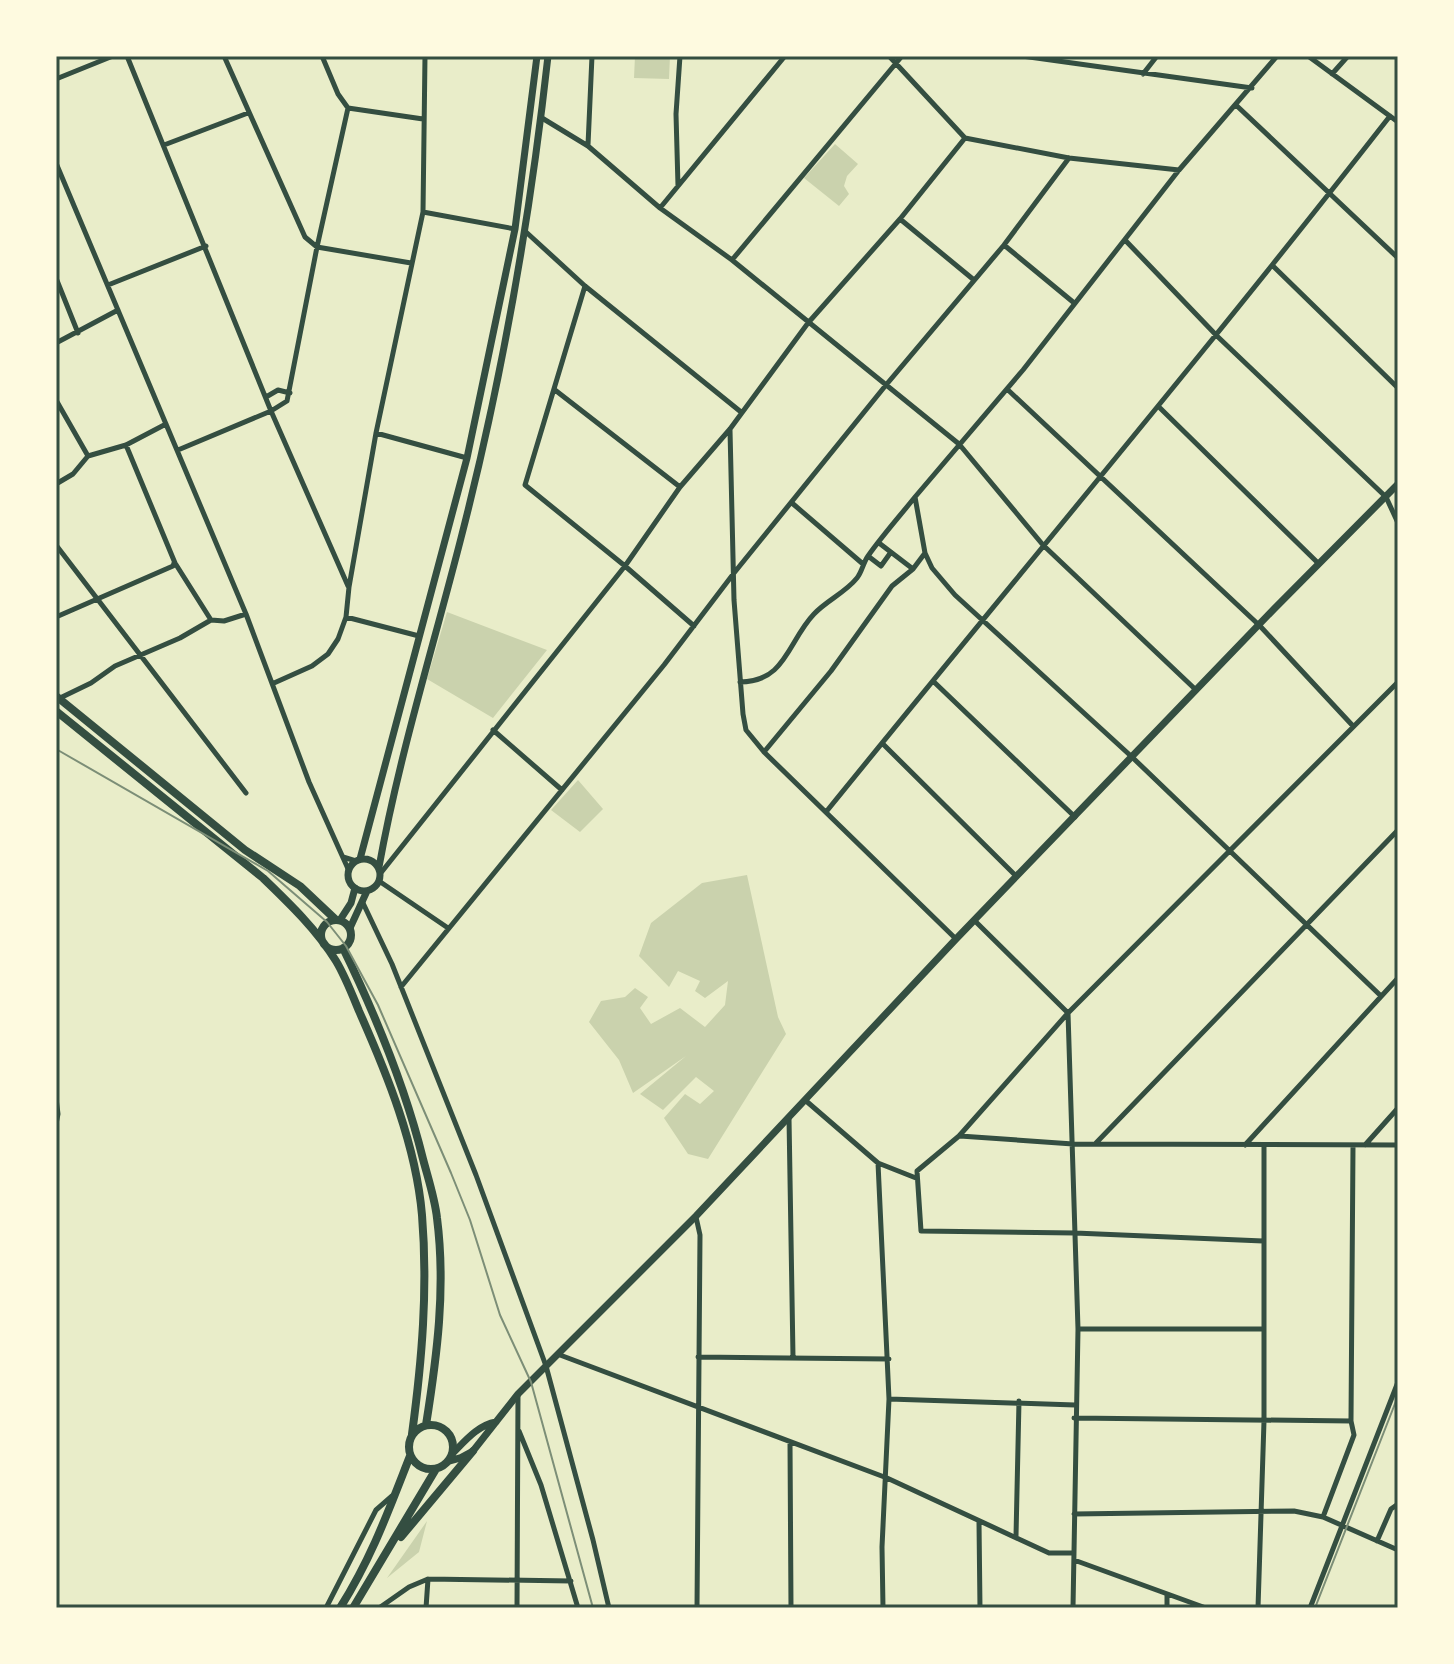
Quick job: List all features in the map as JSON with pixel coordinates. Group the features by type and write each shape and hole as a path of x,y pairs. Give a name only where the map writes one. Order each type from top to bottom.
{"highway":[{"path":"57,697 245,850 300,886 350,928 351,938 343,948 332,950 322,942 321,929 327,922 337,920"},
{"path":"56,711 263,878 285,899 337,962 383,1069 403,1126 422,1212 426,1276 424,1337 408,1449 421,1468 436,1469"},
{"path":"343,948 382,1033 404,1093 437,1216 441,1304 438,1357 426,1425"},
{"path":"355,1607 436,1469 451,1457 452,1437 440,1427 426,1425 412,1434"},
{"path":"391,1546 473,1451"},
{"path":"341,1606 361,1576 383,1529 410,1456"}],"main road":[{"path":"537,56 515,229 467,458 358,860 349,871 355,888 367,891 374,888 379,874 401,761 461,538 495,396 526,232 548,56"},
{"path":"531,116 542,118"},
{"path":"515,229 526,232"},
{"path":"451,1457 460,1458 473,1451 518,1394 696,1216 956,939 1398,484"},
{"path":"358,860 372,861 379,874"},
{"path":"337,920 351,903 355,888"},
{"path":"350,928 367,891"},
{"path":"451,1457 470,1436 496,1422"}],"street":[{"path":"56,79 113,56"},
{"path":"127,56 271,411 349,587"},
{"path":"224,56 305,237 317,247 411,263"},
{"path":"322,56 338,94 348,108 423,119"},
{"path":"274,683 312,666 328,654 338,639 346,617 376,433 423,212 425,56"},
{"path":"588,146 592,56"},
{"path":"678,187 676,114 680,56"},
{"path":"660,208 785,56"},
{"path":"889,56 965,138 1069,158 1179,170"},
{"path":"732,260 902,56"},
{"path":"1023,56 1252,88"},
{"path":"1143,74 1157,56"},
{"path":"740,682 763,680 772,673 794,646 812,615 860,575 868,556 915,497 1007,389 1179,170 1277,56"},
{"path":"1308,56 1398,122"},
{"path":"1332,74 1348,56"},
{"path":"1237,106 1398,258"},
{"path":"178,450 284,406 290,393 317,247 348,108"},
{"path":"164,145 248,113"},
{"path":"826,812 1043,545 1160,408 1390,116"},
{"path":"542,118 588,146 660,208 732,260 959,444 1043,545 1197,690"},
{"path":"448,928 379,874 625,566 680,487 730,429 808,323 900,219 965,138"},
{"path":"401,987 886,385 1004,245 1069,158"},
{"path":"56,163 246,614 309,782 349,871"},
{"path":"423,212 515,229"},
{"path":"900,219 974,280"},
{"path":"526,232 585,286 741,412"},
{"path":"1125,240 1217,336 1386,497 1398,523"},
{"path":"1004,245 1073,302"},
{"path":"108,285 206,246"},
{"path":"1273,266 1398,388"},
{"path":"56,278 78,333"},
{"path":"585,286 525,485 694,626"},
{"path":"56,343 118,310"},
{"path":"1007,389 1260,626 1353,726"},
{"path":"266,397 278,390 290,393"},
{"path":"555,390 680,487"},
{"path":"56,400 88,456"},
{"path":"1160,408 1319,564"},
{"path":"56,484 73,474 88,456 126,445 166,424"},
{"path":"730,429 734,573 746,730 764,752 956,939"},
{"path":"376,433 467,458"},
{"path":"126,445 175,563 211,620"},
{"path":"915,497 925,553 932,568 982,620 1132,757 1381,996"},
{"path":"792,503 863,564"},
{"path":"879,543 913,569"},
{"path":"56,545 246,793"},
{"path":"868,556 881,566 891,552"},
{"path":"764,752 831,671 892,586 913,569 925,553"},
{"path":"56,617 175,563"},
{"path":"57,697 91,683 115,666 180,638 211,620 224,621 246,614"},
{"path":"346,617 420,636"},
{"path":"933,681 1075,817"},
{"path":"1263,1241 1075,1233 921,1231 917,1171 959,1136 1068,1013 1398,682"},
{"path":"493,730 562,790"},
{"path":"882,743 1017,877"},
{"path":"1096,1143 1398,830"},
{"path":"342,857 358,860"},
{"path":"363,903 401,987 476,1175 546,1366 609,1608"},
{"path":"975,921 1068,1013 1078,1329 1074,1418 1073,1608"},
{"path":"1244,1145 1398,978"},
{"path":"56,1098 56,1124"},
{"path":"804,1099 878,1163 917,1178"},
{"path":"1364,1146 1398,1108"},
{"path":"789,1115 793,1357"},
{"path":"959,1136 1073,1144 1264,1147 1398,1145"},
{"path":"1323,1517 1354,1435 1351,1421 1353,1146"},
{"path":"1258,1608 1264,1421 1264,1147"},
{"path":"878,1163 889,1359 887,1478 882,1547 883,1608"},
{"path":"696,1216 700,1235 697,1608"},
{"path":"1078,1329 1264,1329"},
{"path":"560,1355 887,1478 1049,1553 1074,1557 1206,1608"},
{"path":"698,1357 889,1359"},
{"path":"1310,1608 1398,1382"},
{"path":"517,1608 518,1394"},
{"path":"889,1399 1075,1405"},
{"path":"1016,1537 1019,1401"},
{"path":"1074,1418 1351,1421"},
{"path":"518,1427 541,1485 578,1608"},
{"path":"790,1442 791,1608"},
{"path":"326,1608 376,1510 395,1494"},
{"path":"1377,1541 1391,1509 1398,1504"},
{"path":"1074,1514 1294,1511 1342,1524 1398,1550"},
{"path":"979,1522 980,1608"},
{"path":"379,1608 409,1587 428,1579 571,1581"},
{"path":"426,1608 428,1579"},
{"path":"336,1591 341,1606"},
{"path":"1167,1595 1167,1608"}],"green space":[{"path":"635,56 670,56 669,79 634,78"},
{"path":"835,144 858,164 847,176 844,186 849,194 839,206 804,178"},
{"path":"447,612 547,650 493,718 427,679"},
{"path":"578,780 603,809 580,832 551,810"},
{"path":"747,875 778,1017 786,1034 708,1159 688,1154 664,1118 685,1094 700,1104 714,1091 696,1077 663,1110 640,1094 686,1056 633,1093 619,1060 589,1022 601,1001 625,997 635,988 648,997 640,1008 651,1024 680,1008 705,1027 725,1005 728,981 705,998 695,991 700,981 678,971 669,987 639,956 651,923 702,883"},
{"path":"427,1521 419,1552 387,1578"}],"railway":[{"path":"56,749 268,871 327,922 346,946 378,1005 451,1173 470,1220 500,1315 531,1382 593,1608"},
{"path":"1315,1608 1398,1396"}]}
